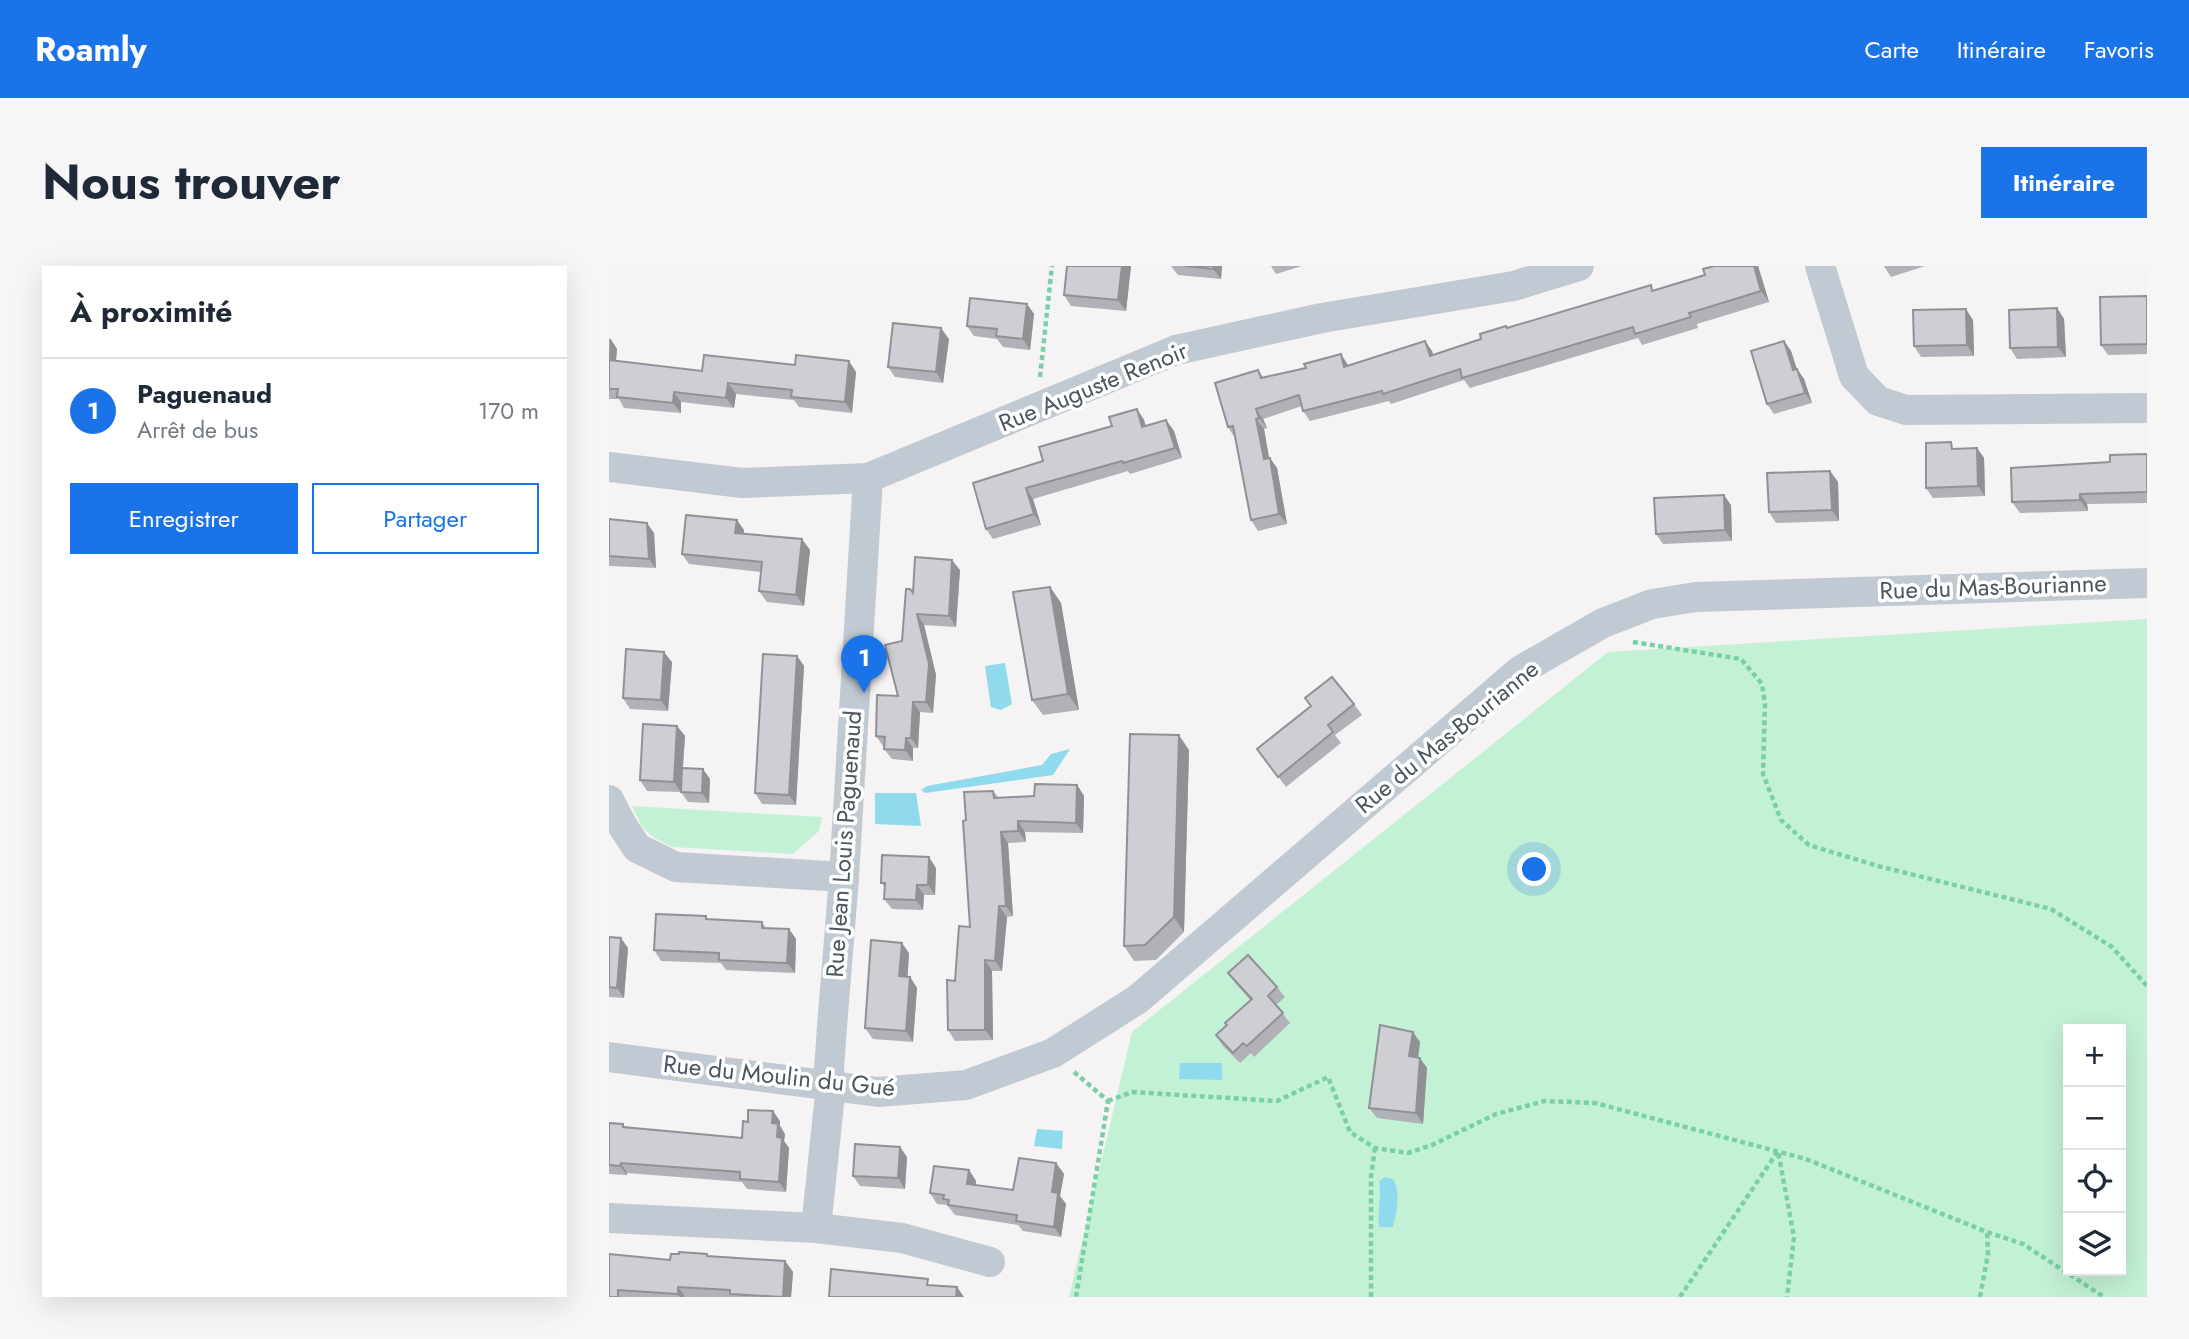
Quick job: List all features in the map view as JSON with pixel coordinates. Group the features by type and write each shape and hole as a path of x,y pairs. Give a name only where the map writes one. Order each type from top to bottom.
{"street":[{"name":"Rue Auguste Renoir","path":"609,467 742,482 868,478 1176,350 1322,318 1514,286 1579,266"},
{"path":"1820,266 1854,376 1878,401 1906,410 2147,408"},
{"name":"Rue Jean Louis Paguenaud","path":"816,1228 831,1085 829,1068 844,877 868,478"},
{"name":"Rue du Mas-Bourianne","path":"1138,999 1521,670 1603,624 1651,604 1696,597 2147,583"},
{"path":"609,800 637,848 676,867 844,877"},
{"name":"Rue du Moulin du Gué","path":"609,1057 878,1092 966,1085 1053,1053 1138,999"},
{"path":"609,1218 816,1228 902,1238 990,1262"}],"path":[{"path":"1037,409 1052,266"},
{"path":"1603,624 1633,642 1741,659 1762,684 1765,704 1763,774 1781,820 1809,845 1878,866 2051,909 2112,947 2147,986"},
{"path":"1053,1053 1108,1101"},
{"path":"1108,1101 1132,1092 1277,1101 1328,1077 1350,1132 1375,1148 1408,1153 1496,1114 1545,1101 1595,1103 1806,1158 1987,1232 2023,1244 2103,1297"},
{"path":"1076,1297 1108,1101"},
{"path":"1371,1297 1371,1176 1375,1148"},
{"path":"1680,1297 1778,1151"},
{"path":"1778,1151 1794,1237 1787,1297"},
{"path":"1980,1297 1988,1254 1987,1232"}],"green space":[{"path":"2147,619 2147,1297 1069,1297 1132,1032 1608,652"},
{"path":"632,806 822,817 819,831 793,854 672,847 653,837 642,827"}],"water":[{"path":"1005,663 1012,704 1001,710 991,707 985,666"},
{"path":"1070,749 1053,775 925,793 921,790 927,786 1042,765 1051,754"},
{"path":"875,793 916,793 921,826 875,824"},
{"path":"1180,1063 1222,1063 1222,1080 1179,1079"},
{"path":"1037,1129 1063,1131 1062,1149 1034,1146"},
{"path":"1385,1177 1393,1179 1398,1196 1393,1227 1379,1227 1379,1181"}],"building":[{"path":"1067,266 1122,266 1118,300 1064,295"},
{"path":"1185,266 1214,266 1213,269"},
{"path":"1714,266 1754,266 1761,291 1689,313 1691,317 1635,334 1633,327 1462,378 1460,369 1383,394 1382,391 1303,411 1299,395 1256,409 1264,459 1270,458 1279,514 1251,520 1233,426 1228,427 1215,383 1258,370 1261,378 1306,368 1304,364 1341,354 1344,367 1425,341 1430,356 1481,339 1480,334 1651,285 1652,291 1705,275 1703,269"},
{"path":"2147,296 2147,344 2101,345 2100,297"},
{"path":"970,298 1027,304 1023,339 996,336 997,329 967,326"},
{"path":"2057,308 2058,347 2010,348 2009,310"},
{"path":"1966,309 1967,345 1914,346 1913,310"},
{"path":"893,323 941,328 936,372 888,367"},
{"path":"1784,341 1793,370 1797,369 1805,393 1767,404 1751,351"},
{"path":"704,355 795,365 796,355 849,361 845,402 791,397 792,390 728,383 726,398 674,392 673,403 617,397 618,389 609,389 609,360 702,371"},
{"path":"1137,409 1142,427 1166,420 1175,448 1026,488 1034,514 986,529 973,483 1043,461 1039,447 1112,426 1109,417"},
{"path":"1951,442 1952,449 1977,448 1978,486 1926,488 1926,443"},
{"path":"2147,454 2147,492 2080,494 2080,500 2012,502 2011,468 2110,462 2110,455"},
{"path":"1830,471 1832,510 1769,512 1767,473"},
{"path":"1724,495 1725,530 1656,534 1654,498"},
{"path":"686,515 737,520 735,533 802,539 796,595 759,591 762,562 682,554"},
{"path":"609,519 647,523 649,559 609,556"},
{"path":"915,557 952,560 949,616 917,614 929,664 926,702 913,702 911,738 906,738 905,750 884,749 885,737 876,736 877,695 898,696 885,645 902,641 906,589 913,593"},
{"path":"1050,587 1068,694 1032,700 1013,592"},
{"path":"626,649 664,652 661,700 623,698"},
{"path":"763,654 797,656 789,795 755,793"},
{"path":"1332,677 1354,704 1328,725 1333,732 1278,777 1257,749 1311,706 1305,698"},
{"path":"643,724 677,726 674,782 640,780"},
{"path":"1130,734 1179,735 1174,917 1145,945 1124,946"},
{"path":"682,768 703,769 702,793 681,792"},
{"path":"1035,784 1077,785 1076,823 1018,821 1018,831 1001,832 1006,906 999,906 995,961 985,960 985,1030 948,1030 947,980 955,981 959,926 970,927 963,821 966,820 964,792 993,791 994,798 1034,796"},
{"path":"882,855 929,857 928,885 917,885 916,900 884,899 885,883 881,883"},
{"path":"656,914 762,922 762,928 789,929 787,963 719,960 719,953 654,950"},
{"path":"609,937 621,938 617,988 609,987"},
{"path":"871,940 902,943 899,976 910,977 906,1031 865,1028"},
{"path":"1248,955 1277,987 1268,996 1283,1013 1247,1046 1243,1043 1233,1053 1216,1035 1227,1025 1225,1023 1252,999 1228,973"},
{"path":"1380,1025 1413,1032 1409,1056 1420,1058 1416,1113 1369,1108"},
{"path":"748,1110 773,1111 772,1123 778,1124 777,1137 782,1138 779,1182 740,1179 740,1172 621,1163 620,1166 609,1165 609,1123 623,1124 623,1127 742,1138 743,1121 748,1122"},
{"path":"855,1144 900,1147 898,1178 853,1176"},
{"path":"1019,1158 1056,1163 1052,1192 1058,1193 1054,1227 1016,1221 1017,1215 948,1205 949,1200 943,1199 944,1195 930,1193 934,1166 969,1170 967,1184 1013,1190"},
{"path":"679,1252 785,1261 783,1297 678,1287 678,1294 618,1290 618,1297 609,1297 609,1254 670,1260 671,1254"},
{"path":"831,1269 928,1279 927,1285 957,1287 956,1297 829,1297"}],"place":[{"name":"Paguenaud","path":"864,693"}]}
